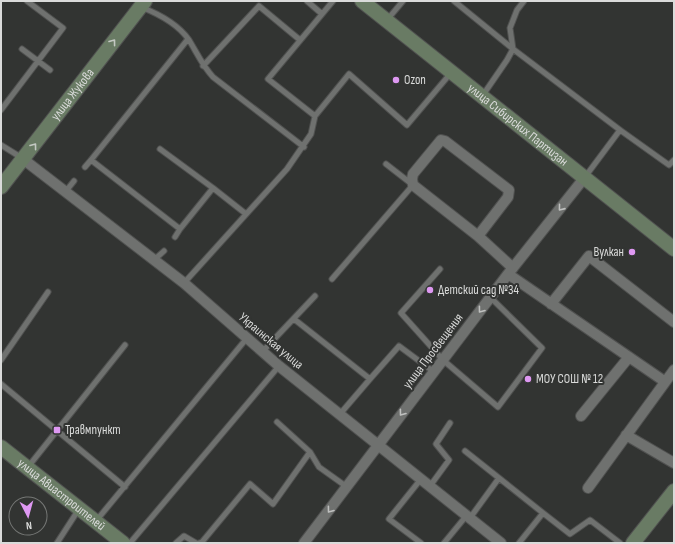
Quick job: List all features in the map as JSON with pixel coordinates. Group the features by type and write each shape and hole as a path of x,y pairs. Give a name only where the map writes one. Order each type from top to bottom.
{"street":[{"name":"улица Сибирских Партизан","path":"362,1 674,249"},
{"name":"улица Жукова","path":"1,187 142,4"},
{"path":"478,236 508,197 509,190 445,140 441,140 413,174 413,185 478,236 510,271 551,304 664,381"},
{"name":"Украинская улица","path":"23,159 184,283 279,366 501,543"},
{"name":"улица Просвещения","path":"304,543 490,297 585,177"},
{"path":"551,304 589,256 674,322"},
{"path":"581,416 629,357"},
{"path":"588,488 664,381 674,370"},
{"path":"626,435 674,463"},
{"name":"улица Авиастроителей","path":"1,447 123,543"},
{"path":"631,543 674,490"}],"lane":[{"path":"1,110 63,28 27,1"},
{"path":"307,1 322,14"},
{"path":"315,116 268,78 333,1"},
{"path":"386,21 403,1"},
{"path":"454,1 512,49 620,130 669,165 674,160"},
{"path":"482,96 507,60 512,49 510,28 517,10 524,1"},
{"path":"142,4 163,16 188,39 203,66 213,77 304,147"},
{"path":"203,66 259,6 300,40"},
{"path":"86,167 90,160 188,39"},
{"path":"22,49 50,70"},
{"path":"184,283 287,169 304,147 311,134 315,116 348,74 408,125 450,74"},
{"path":"1,99 6,103"},
{"path":"585,177 620,130"},
{"path":"1,145 23,159"},
{"path":"160,149 246,214"},
{"path":"90,160 180,229"},
{"path":"332,279 413,185 386,164"},
{"path":"66,191 74,181"},
{"path":"175,237 213,188"},
{"path":"154,260 164,251"},
{"path":"440,269 401,313 443,360 498,407 542,348 490,297"},
{"path":"1,360 48,292"},
{"path":"262,352 315,296"},
{"path":"294,319 370,379"},
{"path":"96,522 247,338"},
{"path":"27,467 125,345"},
{"path":"340,414 399,346 434,372"},
{"path":"130,543 279,366"},
{"path":"1,384 124,487"},
{"path":"277,422 310,452 319,468 347,487"},
{"path":"430,486 449,460 436,444 450,424"},
{"path":"465,450 570,534 590,520 631,543"},
{"path":"176,543 184,536 198,543 202,542 250,484 273,504 310,452"},
{"path":"444,543 468,517 499,478"},
{"path":"421,479 389,519 421,543"},
{"path":"57,543 79,509"},
{"path":"519,543 543,513"}],"place":[{"name":"Ozon","path":"396,80"},
{"name":"Вулкан","path":"632,252"},
{"name":"Детский сад №34","path":"430,290"},
{"name":"МОУ СОШ № 12","path":"528,379"},
{"name":"Травмпункт","path":"57,430"}]}
